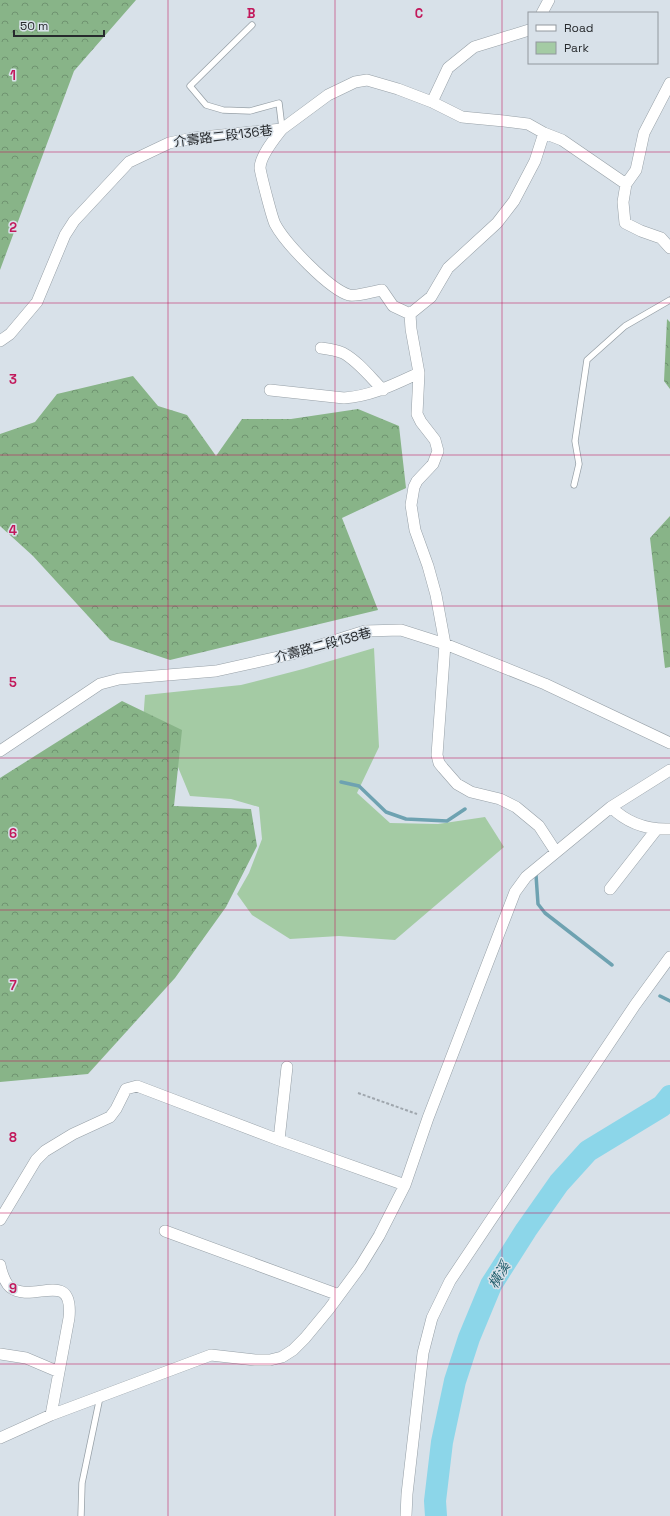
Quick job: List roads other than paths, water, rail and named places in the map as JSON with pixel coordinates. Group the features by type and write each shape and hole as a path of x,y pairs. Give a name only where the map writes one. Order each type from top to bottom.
{"street":[{"path":"543,12 549,0"},
{"path":"432,102 448,68 474,47 528,30"},
{"name":"介壽路二段136巷","path":"0,341 10,334 37,302 65,236 74,221 129,162 169,142 282,129 328,95 355,82 367,80 398,88 432,102 462,117 504,120 528,124 544,133"},
{"path":"670,83 644,133 636,170 626,184 623,202 625,223 641,231 661,238 670,248"},
{"path":"282,129 265,153 260,167 274,224 295,251 337,289 351,296 382,290 393,306 410,314"},
{"path":"410,314 430,297 448,268 497,223 514,201 534,161 544,133 562,140 626,184"},
{"path":"410,314 411,329 419,372 418,414 421,422 435,440 438,451 433,464 417,481 414,487 411,505 415,530 428,566 436,595 446,644 437,755 439,762 457,784 464,789 500,799 516,807 539,826 556,852"},
{"path":"321,348 337,350 344,353 383,390"},
{"path":"270,390 344,398 356,397 383,390 419,372"},
{"name":"介壽路二段138巷","path":"0,751 100,684 119,679 216,671 292,654 365,631 400,630 446,644 545,684 670,743"},
{"path":"0,1438 51,1415 212,1355 255,1360 270,1360 282,1357 293,1350 305,1338 340,1295 379,1236 405,1185 428,1118 515,892 526,877 612,807 670,770"},
{"path":"612,807 627,821 656,830 670,829"},
{"path":"610,889 656,830"},
{"path":"406,1516 407,1494 423,1353 432,1318 450,1281 635,1005 670,957"},
{"path":"279,1140 287,1067"},
{"path":"0,1220 36,1160 45,1151 73,1134 110,1117 116,1109 126,1089 137,1086 279,1140 405,1185"},
{"path":"165,1231 340,1295"},
{"path":"0,1265 5,1280 10,1287 14,1289 27,1292 49,1290 59,1291 65,1294 69,1299 69,1318 51,1415"},
{"path":"0,1354 31,1360 59,1372"}],"lane":[{"path":"252,25 190,86 206,105 223,110 250,111 279,103 282,129"},
{"path":"574,485 579,464 575,441 587,360 625,326 670,300"},
{"path":"81,1516 82,1483 100,1397"}],"waterway":[{"path":"341,782 359,786 386,812 406,819 447,821 465,809"},
{"path":"536,875 538,904 545,913 612,965"},
{"path":"660,996 670,1001"},
{"name":"橫溪","path":"436,1516 435,1501 442,1442 455,1381 469,1338 491,1285 526,1230 559,1183 588,1151 662,1106 670,1096"}]}
